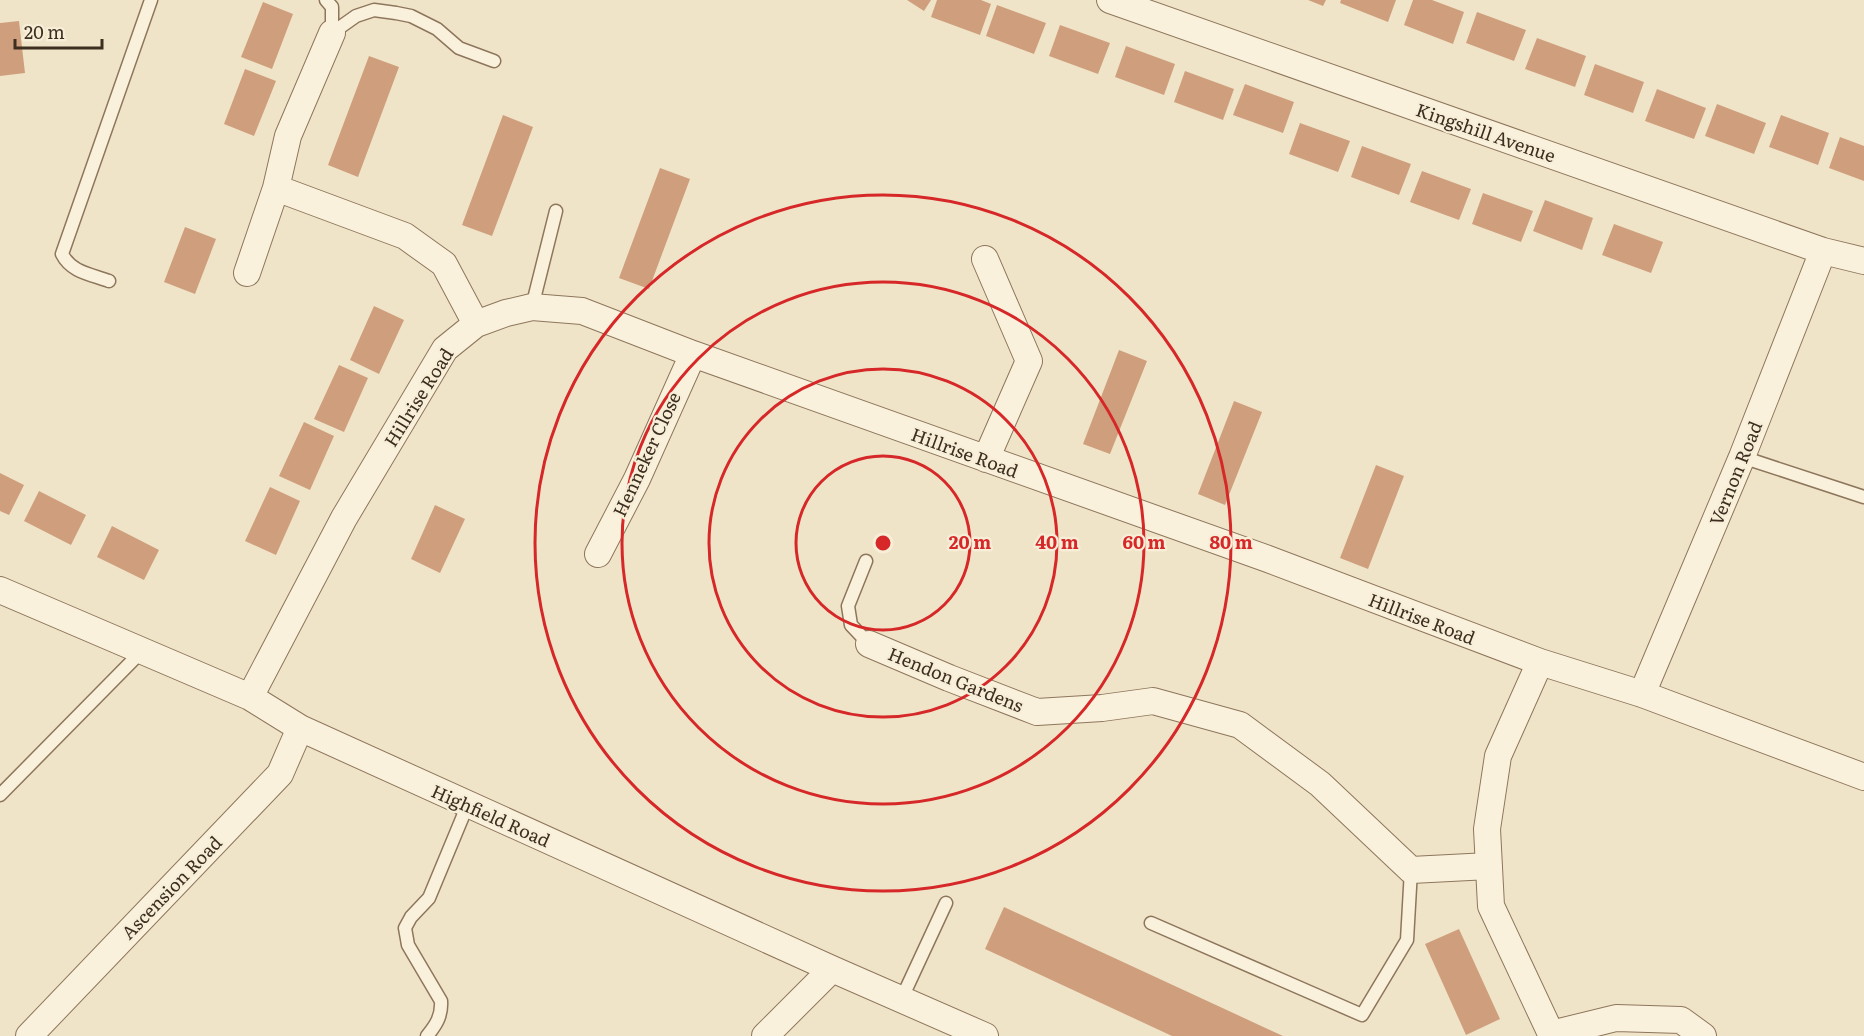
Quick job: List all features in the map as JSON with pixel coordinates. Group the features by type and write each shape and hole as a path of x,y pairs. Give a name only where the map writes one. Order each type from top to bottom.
{"street":[{"name":"Kingshill Avenue","path":"1110,0 1823,251 1864,261"},
{"path":"247,273 276,188 288,136 332,33"},
{"path":"276,188 405,236 444,264 476,324"},
{"name":"Vernon Road","path":"1642,694 1742,457 1823,251"},
{"path":"986,259 1029,361 986,459"},
{"name":"Hillrise Road","path":"250,697 344,518 444,349 476,324 506,313 532,307 582,311 693,354 1268,559 1540,662 1642,694 1864,777"},
{"name":"Henneker Close","path":"598,554 637,479 693,354"},
{"name":"Highfield Road","path":"0,590 250,697 300,728 985,1036"},
{"name":"Hendon Gardens","path":"869,644 1037,712 1102,708 1153,701 1240,724 1320,784 1411,870"},
{"path":"1540,662 1498,756 1487,829 1491,906 1551,1035 1616,1018 1681,1020 1703,1036"},
{"name":"Ascension Road","path":"28,1036 280,774 300,728"},
{"path":"1411,870 1489,866"},
{"path":"765,1036 832,969"}],"lane":[{"path":"109,281 68,264 62,254 151,0"},
{"path":"326,0 332,7 332,33"},
{"path":"332,33 356,16 374,10 396,13 411,16 436,29 459,48 494,61"},
{"path":"532,307 556,211"},
{"path":"1742,457 1864,497"},
{"path":"867,561 848,606 851,625 869,644"},
{"path":"0,795 142,651"},
{"path":"427,1036 437,1023 441,1001 438,992 408,945 405,928 411,917 429,898 468,804"},
{"path":"1151,922 1362,1014 1407,940 1411,870"},
{"path":"901,1000 946,903"}],"building":[{"path":"907,0 931,0 924,11"},
{"path":"937,0 981,0 991,4 980,35 931,17"},
{"path":"1308,0 1326,0 1323,6"},
{"path":"1341,0 1396,0 1388,22 1340,3"},
{"path":"1413,0 1432,0 1464,12 1453,44 1404,25"},
{"path":"263,2 293,14 272,69 241,57"},
{"path":"997,5 1046,23 1034,54 986,36"},
{"path":"1477,12 1526,30 1514,61 1466,43"},
{"path":"19,21 25,73 0,76 0,23"},
{"path":"1060,25 1110,43 1098,74 1049,56"},
{"path":"1537,38 1586,56 1575,87 1525,69"},
{"path":"1126,46 1175,64 1164,95 1115,77"},
{"path":"369,56 399,67 358,177 328,165"},
{"path":"1595,64 1644,82 1633,113 1584,95"},
{"path":"245,69 276,81 254,136 224,124"},
{"path":"1185,71 1234,89 1223,120 1174,102"},
{"path":"1245,84 1294,102 1283,133 1233,115"},
{"path":"1657,89 1706,108 1694,139 1645,121"},
{"path":"1717,104 1766,123 1754,154 1705,136"},
{"path":"503,115 533,127 492,236 462,225"},
{"path":"1781,115 1829,133 1818,165 1769,147"},
{"path":"1300,123 1350,141 1338,172 1289,154"},
{"path":"1840,137 1864,146 1864,181 1829,168"},
{"path":"1362,146 1411,164 1399,195 1351,177"},
{"path":"660,168 690,179 649,289 619,278"},
{"path":"1422,171 1471,189 1459,220 1410,202"},
{"path":"1483,193 1533,211 1521,242 1472,224"},
{"path":"1545,200 1593,218 1582,250 1533,231"},
{"path":"1614,224 1663,242 1651,273 1602,255"},
{"path":"185,227 216,239 195,294 164,282"},
{"path":"374,306 404,320 379,374 350,360"},
{"path":"1119,350 1147,361 1110,454 1083,444"},
{"path":"339,365 368,378 344,432 314,419"},
{"path":"1234,401 1262,412 1225,505 1198,494"},
{"path":"304,422 334,436 310,490 279,476"},
{"path":"1376,465 1404,476 1368,569 1340,558"},
{"path":"0,473 24,485 9,515 0,511"},
{"path":"270,487 300,501 276,555 245,541"},
{"path":"39,491 86,515 71,545 24,521"},
{"path":"435,505 465,519 440,573 411,559"},
{"path":"112,526 159,550 144,580 97,557"},
{"path":"1004,907 1283,1036 1172,1036 985,949"},
{"path":"1459,929 1500,1019 1466,1035 1425,944"}]}
